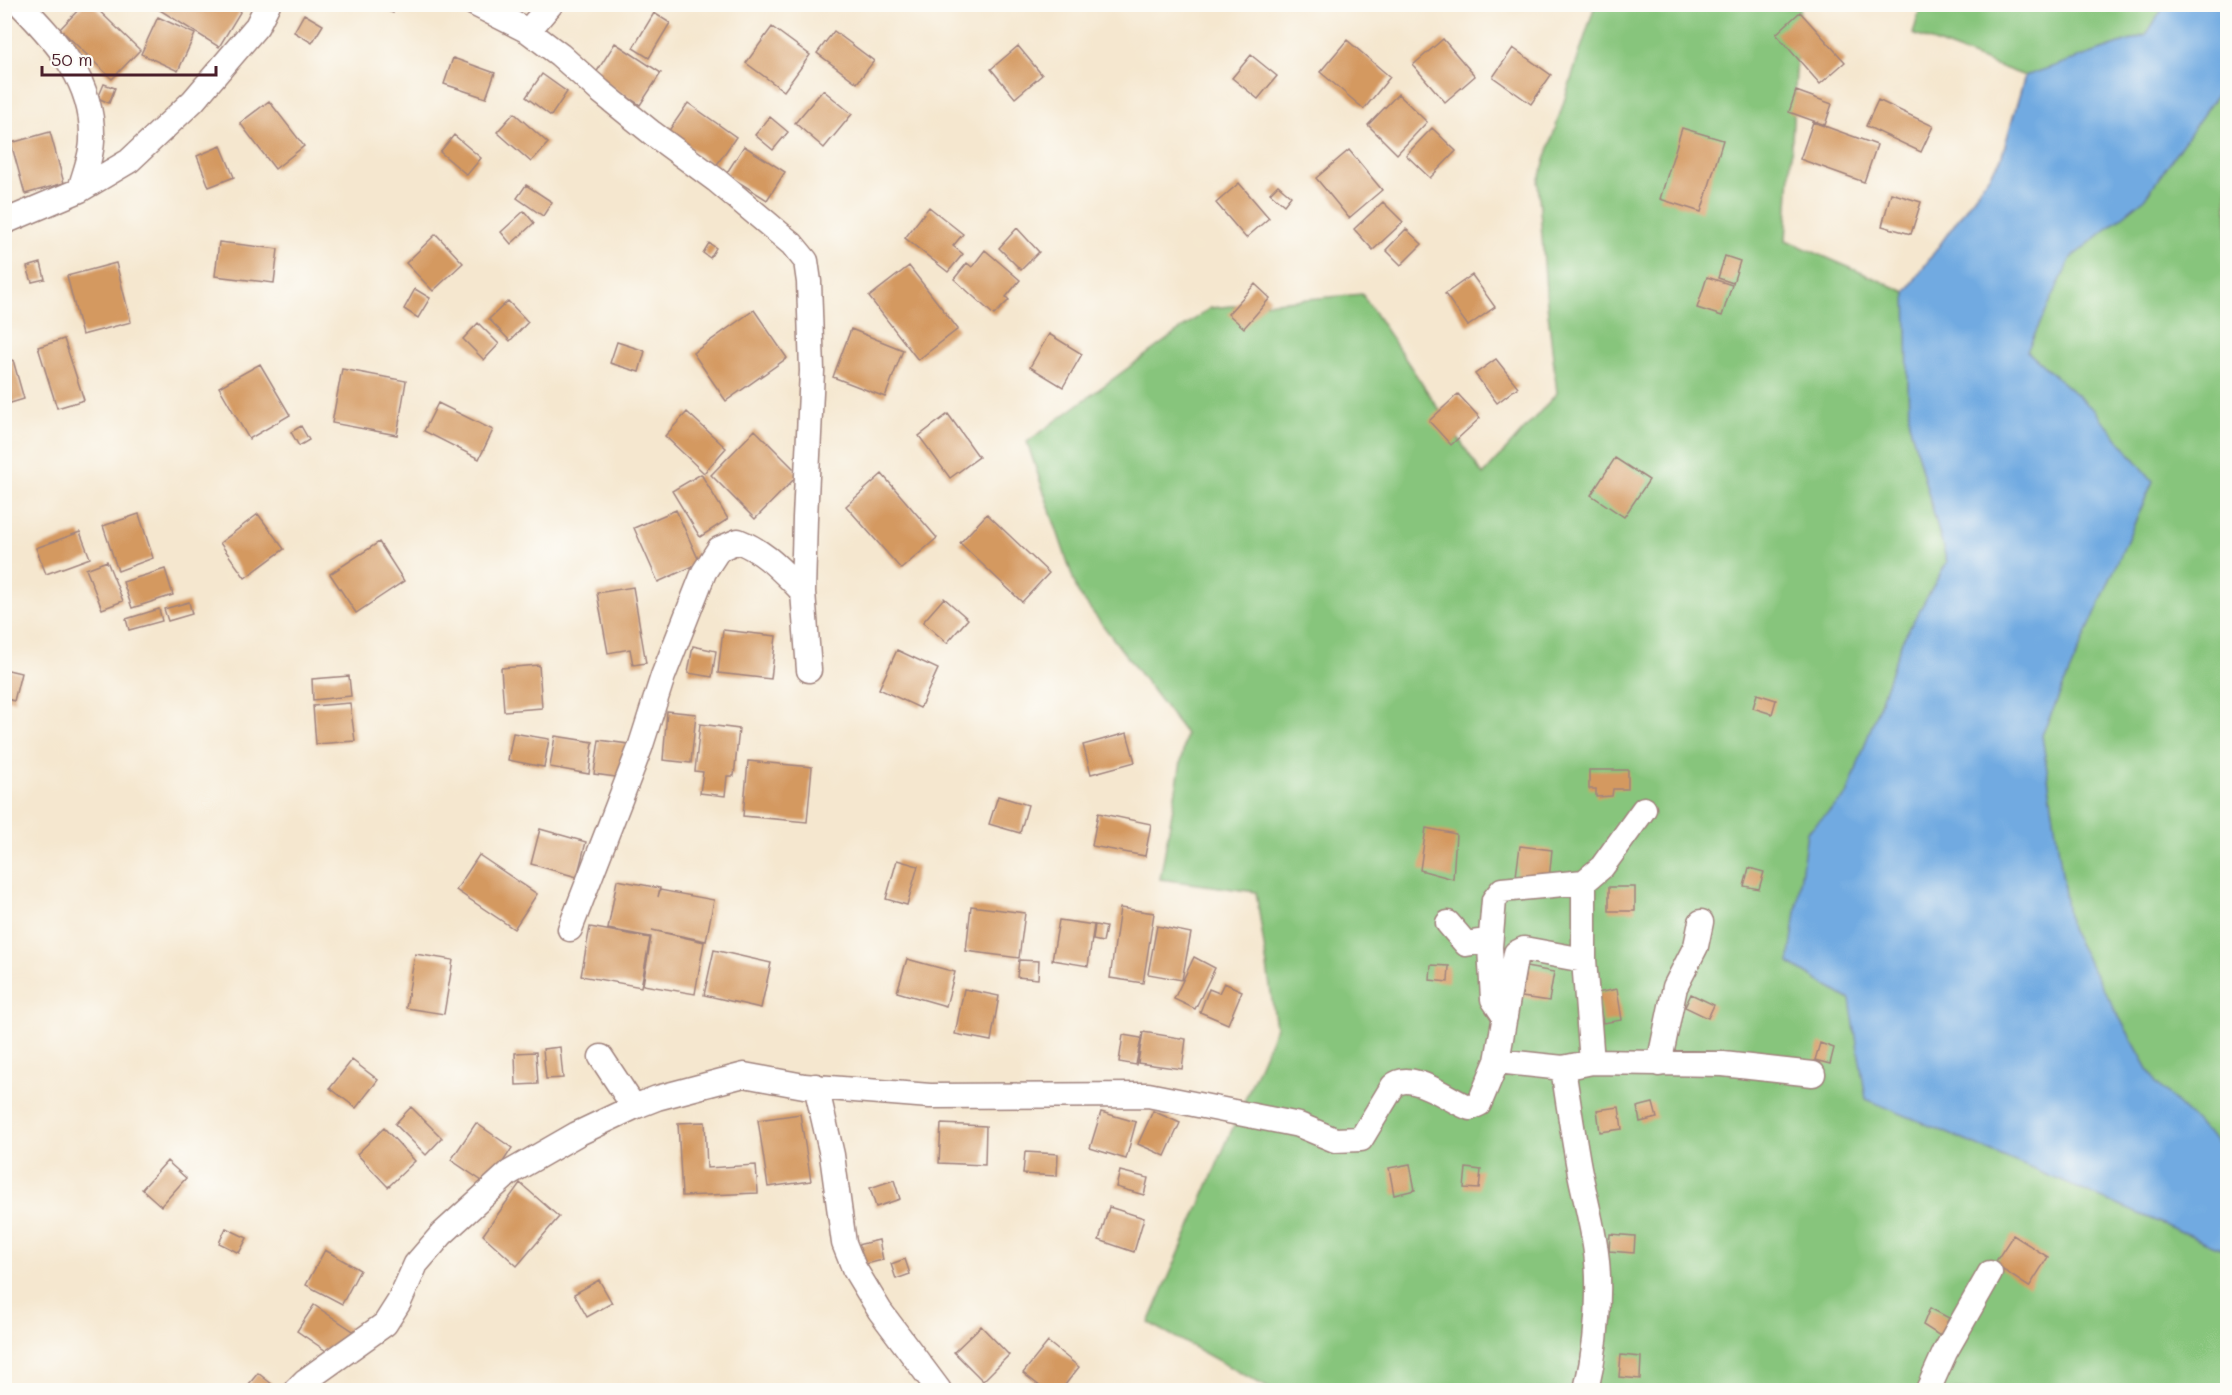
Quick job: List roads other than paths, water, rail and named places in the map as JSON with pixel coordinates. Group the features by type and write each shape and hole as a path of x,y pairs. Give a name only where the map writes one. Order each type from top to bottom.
{"street":[{"path":"20,4 55,40 79,80 90,110 92,142 80,190"},
{"path":"4,222 80,190 129,161 193,100 257,26 268,4"},
{"path":"475,4 528,32 560,55 652,133 724,187 792,244 806,261 809,282 812,371 804,592 809,670"},
{"path":"528,32 551,4"},
{"path":"570,929 640,748 663,676 689,608 704,572 719,549 738,541 752,546 765,554 804,592"},
{"path":"1505,1017 1493,999 1490,946 1494,900 1502,890 1584,882 1602,867 1644,809"},
{"path":"1584,882 1584,960 1592,1062"},
{"path":"1659,1064 1675,987 1696,946 1701,922"},
{"path":"1448,923 1466,944 1478,942 1490,946"},
{"path":"296,1390 305,1381 385,1324 399,1302 416,1264 442,1234 509,1173 577,1134 657,1098 744,1076 816,1086 930,1096 1148,1095 1299,1125 1335,1140 1350,1141 1360,1139 1398,1081 1405,1080 1422,1084 1470,1108 1479,1104 1497,1061 1516,953 1524,949 1584,960"},
{"path":"601,1057 634,1107"},
{"path":"1497,1061 1563,1068 1592,1062 1723,1064 1814,1074"},
{"path":"1563,1068 1579,1168 1593,1230 1598,1275 1598,1315 1593,1359 1586,1390"},
{"path":"816,1086 832,1155 844,1244 854,1268 880,1311 939,1390"},
{"path":"1928,1390 1946,1352 1990,1273"}],"water":[{"path":"2165,5 2227,5 2227,80 2145,198 2071,258 2027,351 2095,411 2153,481 2042,735 2070,929 2156,1083 2227,1152 2227,1251 1866,1099 1850,1000 1789,963 1807,832 1847,795 1902,641 1947,562 1909,423 1906,292 2001,159 2025,76 2146,35"}]}
